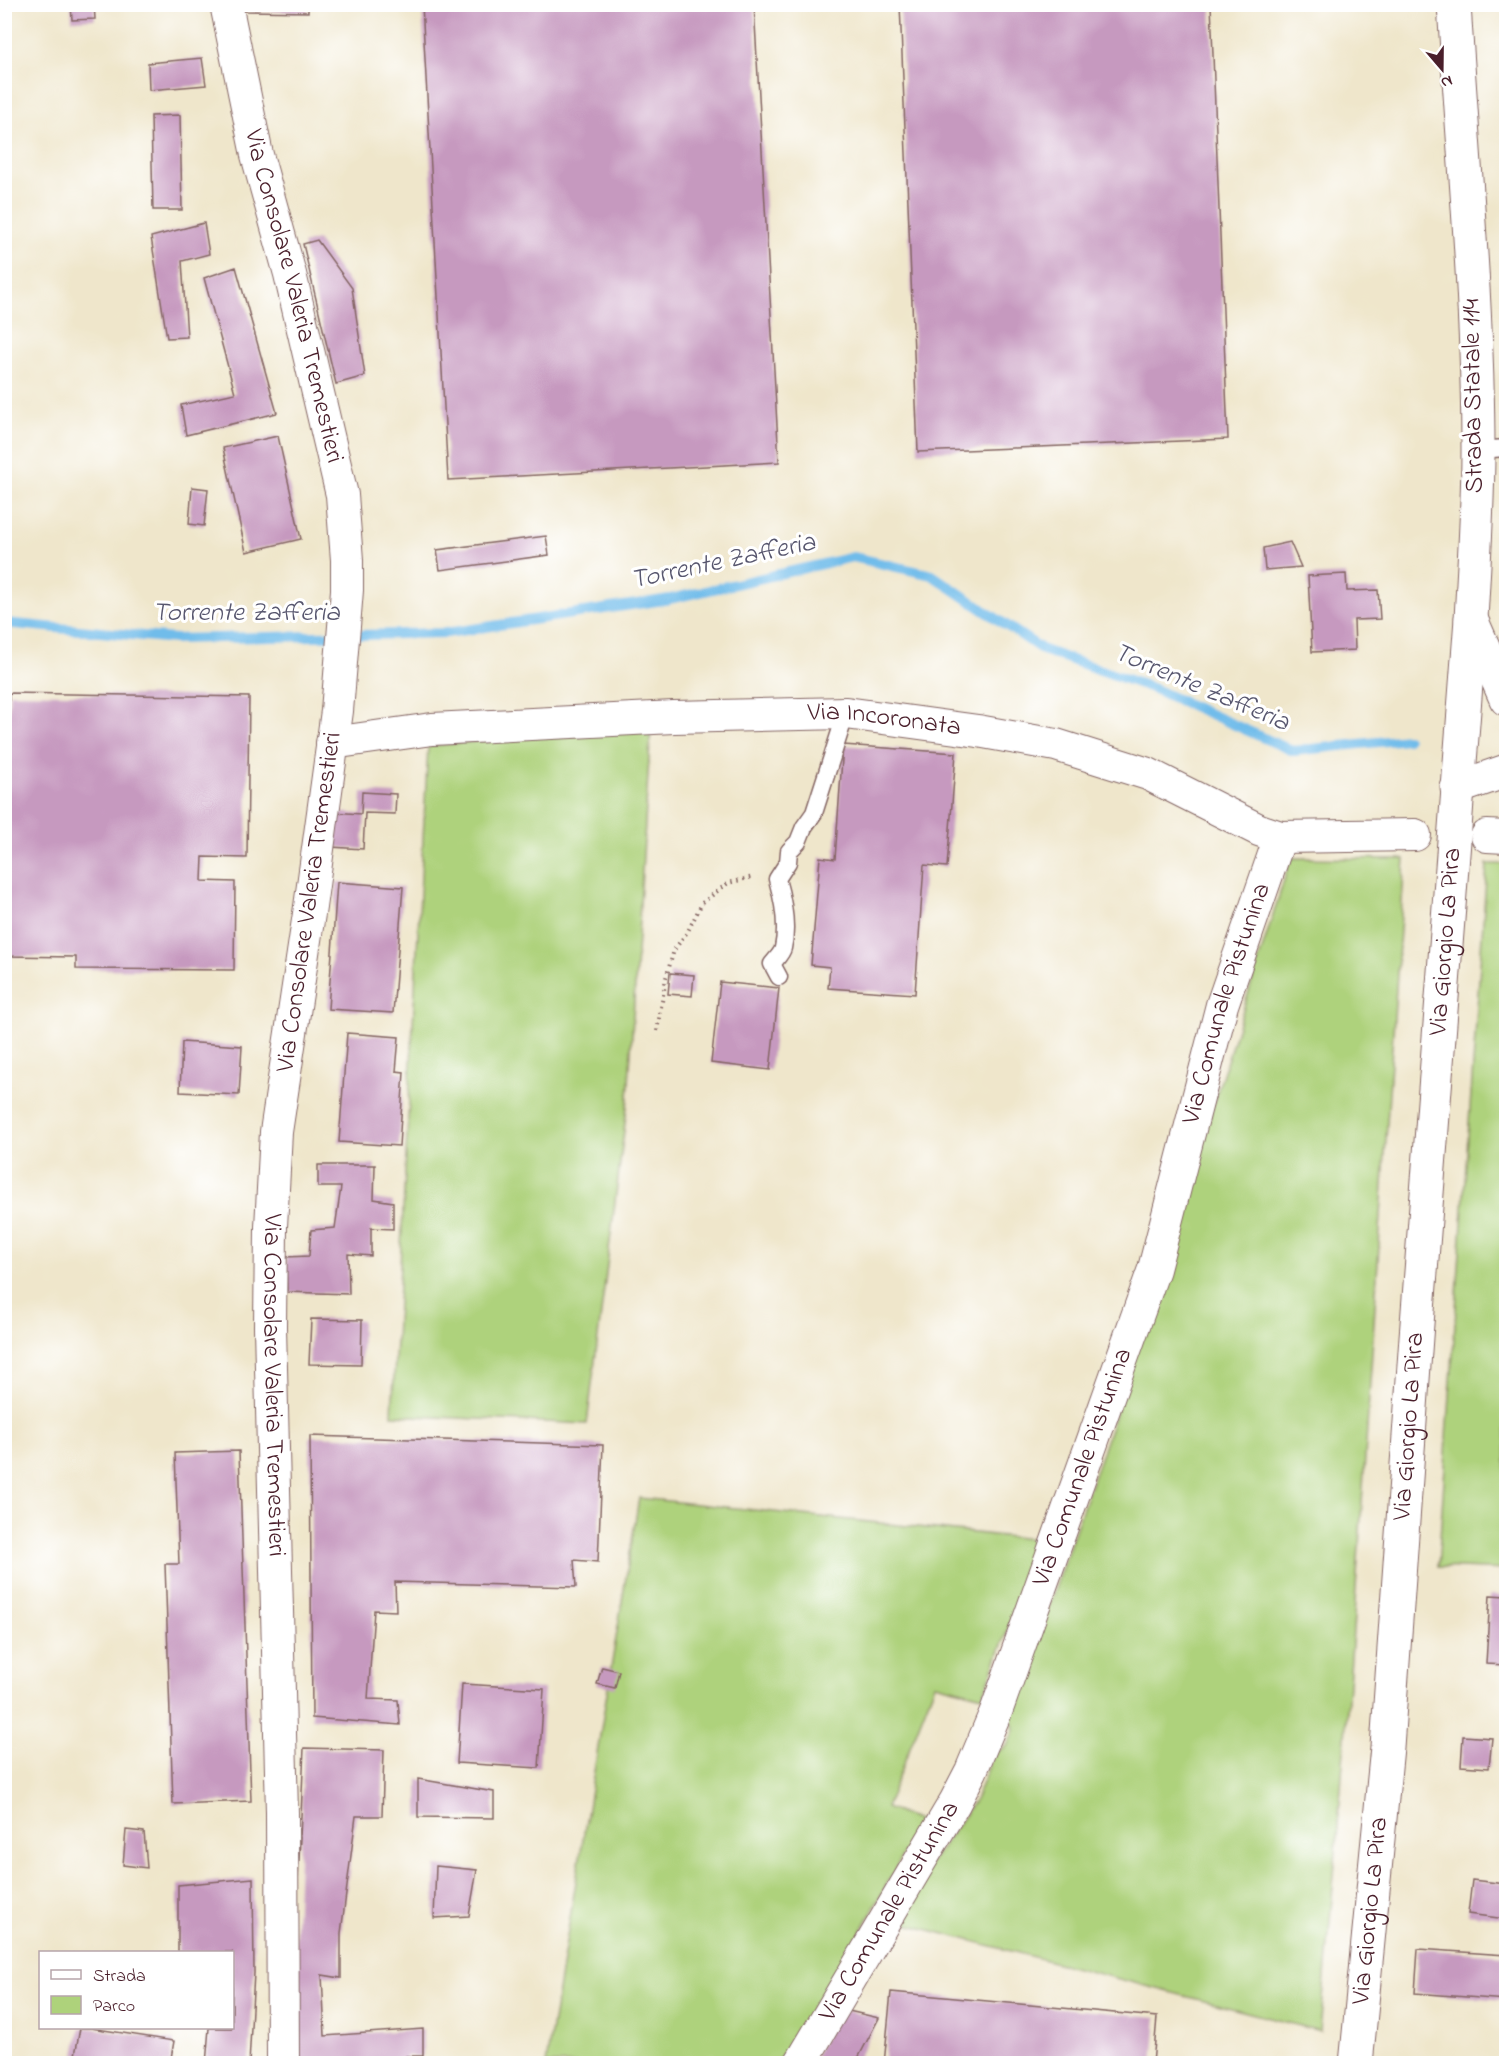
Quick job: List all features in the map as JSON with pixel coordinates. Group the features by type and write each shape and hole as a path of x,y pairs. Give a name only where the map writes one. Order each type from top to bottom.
{"main road":[{"name":"Strada Statale 114","path":"1454,4 1474,315 1492,449 1471,619 1457,788"},
{"path":"1471,619 1506,699"},
{"path":"1457,788 1506,771"},
{"name":"Via Giorgio La Pira","path":"1356,2064 1387,1748 1457,788"}],"street":[{"name":"Via Consolare Valeria Tremestieri","path":"226,4 257,155 290,274 342,495 347,590 337,711 276,1132 271,1227 270,1327 282,1813 283,2064"},
{"name":"Via Incoronata","path":"332,743 432,729 674,717 846,713 978,731 1056,745 1148,774 1258,830 1280,837 1415,835"},
{"name":"Via Comunale Pistunina","path":"800,2064 954,1802 981,1750 1154,1269 1222,1005 1280,837"}],"lane":[{"path":"778,977 772,964 783,950 785,920 783,900 777,879 788,862 789,851 798,842 804,827 814,813 846,713"}],"path":[{"path":"657,1031 666,978 674,950 688,931 702,903 728,883 754,877 777,879"}],"green space":[{"path":"651,726 628,1099 587,1424 392,1415 428,746"},
{"path":"1291,858 1405,859 1356,1592 1320,2031 891,1920 975,1800 994,1754 1007,1746 1014,1730 1011,1716 1119,1403"},
{"path":"1487,864 1506,864 1506,1570 1438,1567"},
{"path":"639,1498 1041,1540 983,1696 935,1684 886,1808 921,1821 825,1998 776,2063 546,2064"}],"building":[{"path":"71,4 94,4 95,19 72,20"},
{"path":"244,4 308,4 308,12 245,11"},
{"path":"422,4 754,4 779,462 448,480"},
{"path":"900,4 1211,4 1228,439 918,452"},
{"path":"202,58 206,85 149,90 148,63"},
{"path":"180,115 182,210 153,210 151,116"},
{"path":"204,223 209,254 182,261 187,337 167,338 151,237"},
{"path":"317,240 352,288 365,376 336,384 303,244"},
{"path":"236,267 277,413 186,435 181,405 235,393 204,278"},
{"path":"278,436 301,539 246,552 223,448"},
{"path":"192,487 208,489 204,526 189,524"},
{"path":"546,536 549,555 440,570 437,550"},
{"path":"1290,542 1301,567 1265,570 1263,548"},
{"path":"1346,574 1347,591 1378,590 1380,619 1354,620 1355,650 1312,652 1308,576"},
{"path":"9,693 249,697 247,858 203,857 202,881 235,882 234,970 76,969 76,957 4,956 4,714 9,714"},
{"path":"843,745 956,753 947,867 924,865 915,994 828,988 830,967 811,965 820,857 835,859"},
{"path":"362,792 396,794 395,814 365,813 363,849 331,847 333,812 361,814"},
{"path":"337,882 403,887 393,1013 328,1009"},
{"path":"670,973 694,975 692,996 668,994"},
{"path":"720,982 779,988 770,1070 711,1063"},
{"path":"347,1033 399,1037 396,1071 404,1072 399,1146 339,1142"},
{"path":"182,1042 242,1046 239,1095 180,1092"},
{"path":"318,1165 375,1165 374,1199 393,1202 393,1229 371,1228 371,1256 348,1254 349,1294 287,1292 286,1257 309,1256 311,1230 335,1228 341,1187 318,1187"},
{"path":"311,1319 362,1320 361,1365 309,1364"},
{"path":"310,1436 603,1445 598,1562 574,1560 576,1587 395,1582 396,1611 374,1610 368,1699 398,1700 400,1725 312,1718"},
{"path":"239,1451 251,1801 173,1804 165,1564 179,1564 175,1453"},
{"path":"1490,1595 1506,1596 1506,1665 1486,1664"},
{"path":"602,1667 619,1671 615,1688 597,1684"},
{"path":"462,1684 544,1689 539,1768 457,1763"},
{"path":"1463,1736 1492,1738 1489,1768 1461,1766"},
{"path":"304,1748 384,1750 382,1816 356,1816 341,1933 341,1978 322,1975 325,2036 423,2029 423,2056 406,2056 405,2064 290,2064"},
{"path":"418,1779 494,1792 494,1818 418,1817"},
{"path":"126,1830 144,1832 147,1868 123,1865"},
{"path":"436,1866 477,1870 469,1916 434,1918"},
{"path":"253,1878 254,1973 249,2064 206,2064 209,2029 234,2029 234,1951 178,1951 178,1885"},
{"path":"1472,1880 1506,1884 1506,1919 1468,1914"},
{"path":"1418,1949 1506,1955 1506,2000 1415,1993"},
{"path":"891,1992 1157,2017 1153,2064 884,2064"},
{"path":"840,2009 879,2018 855,2064 810,2064"},
{"path":"80,2029 97,2029 174,2041 170,2064 127,2064 75,2055"}],"waterway":[{"name":"Torrente Zafferia","path":"4,623 175,639 446,633 670,599 853,557 932,575 1043,650 1152,688 1293,751 1407,739"}]}
